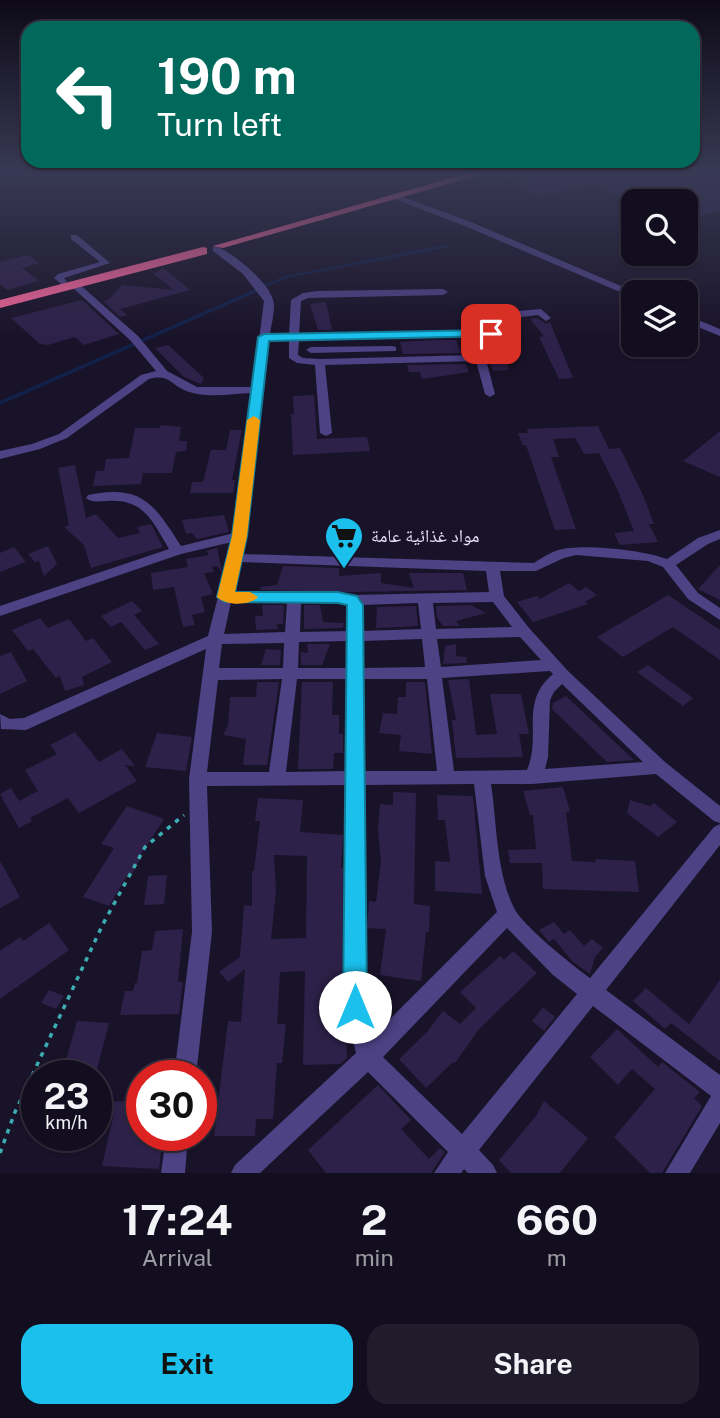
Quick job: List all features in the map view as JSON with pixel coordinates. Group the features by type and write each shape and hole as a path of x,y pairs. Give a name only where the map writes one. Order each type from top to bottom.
{"highway":[{"path":"0,298 175,259 278,227"},
{"path":"0,304 69,283 288,227"},
{"path":"175,259 206,258 230,262 239,246 263,234"}],"street":[{"path":"474,227 621,289"},
{"path":"74,237 106,263 59,278 69,283 137,342 162,372"},
{"path":"187,1060 202,932 198,779 215,639 240,536 268,300 260,287 208,247"},
{"path":"443,292 306,295 296,300 293,356 296,359 320,362 480,359"},
{"path":"311,350 351,343 513,332 514,317 520,313 541,312 546,318"},
{"path":"470,317 490,394"},
{"path":"698,323 720,333"},
{"path":"264,337 351,343 392,349"},
{"path":"351,343 352,362"},
{"path":"320,362 326,433"},
{"path":"0,455 51,442 145,377 162,372 171,374 193,390 257,390"},
{"path":"92,498 122,495 137,498 148,506 177,551"},
{"path":"668,564 703,541 720,534"},
{"path":"0,611 177,551 240,536"},
{"path":"235,558 536,567 560,554 576,551 650,556 668,564 693,596 720,615"},
{"path":"492,566 497,597 524,632 559,670 659,767 720,816"},
{"path":"225,597 338,597 352,600 497,597"},
{"path":"277,779 290,674 294,597"},
{"path":"425,598 446,778"},
{"path":"352,600 357,610 355,1007 368,1057 485,1173"},
{"path":"0,720 7,725 26,724 215,639 524,632"},
{"path":"212,674 559,670"},
{"path":"532,777 540,759 543,698 559,670"},
{"path":"198,779 532,777 659,767"},
{"path":"482,777 494,876 508,915 560,968 720,1088"},
{"path":"446,1173 720,832"},
{"path":"243,1173 368,1057 508,915"},
{"path":"677,1173 720,1102"},
{"path":"173,1173 175,1151"}],"path":[{"path":"0,1153 15,1112 103,924 145,847 170,824 200,804"}],"building":[{"path":"28,255 39,263 22,268 39,281 7,290 0,284 0,262"},
{"path":"163,268 190,290 120,309 127,315 120,317 103,301 108,300 122,285 174,290 154,274"},
{"path":"82,300 119,334 84,345 75,337 48,345 40,344 11,318"},
{"path":"326,302 332,330 318,330 310,304"},
{"path":"497,306 506,327 490,328 481,307"},
{"path":"537,318 546,324 550,322 573,378 559,379 539,337 544,336 530,319"},
{"path":"499,339 509,370 493,371 483,340"},
{"path":"456,340 461,353 403,354 400,342"},
{"path":"168,345 204,378 201,384 184,377 155,348"},
{"path":"466,364 469,372 422,379 420,372 409,372 407,365"},
{"path":"314,395 317,439 367,437 370,451 293,455 293,396"},
{"path":"161,425 181,427 179,441 187,441 186,451 176,452 172,473 143,473 141,484 93,486 96,471 104,471 106,459 129,458 135,428 159,428"},
{"path":"598,426 609,449 620,448 643,495 654,524 649,524 658,542 620,545 614,533 634,531 618,491 599,453 584,454 575,438 553,439 559,457 551,457 576,529 555,530 526,445 523,445 518,433 528,433 527,429"},
{"path":"230,430 242,430 232,480 235,480 233,493 190,493 192,482 203,482 211,450 226,450"},
{"path":"720,431 720,477 683,461"},
{"path":"75,465 86,518 96,514 118,538 140,533 137,527 151,524 163,547 91,568 84,545 64,527 69,525 58,468"},
{"path":"224,515 229,532 197,539 192,533 186,534 182,520"},
{"path":"48,546 57,564 44,576 39,561 35,562 28,554"},
{"path":"14,547 26,562 0,572 0,553"},
{"path":"217,548 222,572 217,566 212,567 214,572 204,573 213,594 201,597 205,612 192,615 195,625 183,627 174,587 153,590 151,573 188,567 186,559 209,555 206,551"},
{"path":"720,565 720,600 698,589"},
{"path":"283,566 339,568 339,576 381,573 381,583 414,588 409,573 463,573 467,590 261,590 260,587 277,585"},
{"path":"569,583 579,591 586,587 597,595 585,602 588,604 533,622 517,602 537,596 540,599"},
{"path":"668,595 720,630 720,660 673,627 623,657 597,637"},
{"path":"132,601 142,611 134,615 159,644 145,650 121,622 111,627 101,616"},
{"path":"262,605 284,605 283,624 277,624 278,629 256,630 255,616 263,616"},
{"path":"304,605 320,605 323,622 344,623 343,628 304,629"},
{"path":"471,605 486,613 456,621 460,626 443,626 437,617 436,606"},
{"path":"416,606 418,626 376,628 377,607"},
{"path":"40,618 48,628 69,619 86,641 93,638 112,662 82,677 84,685 65,691 60,676 56,678 33,649 28,651 12,630"},
{"path":"307,644 330,644 322,665 301,665 301,652 308,653"},
{"path":"456,644 456,656 466,657 467,663 443,664 445,646"},
{"path":"266,649 281,650 280,665 261,665"},
{"path":"11,652 27,681 0,694 0,656"},
{"path":"648,665 693,698 683,706 637,672"},
{"path":"469,679 476,735 497,734 490,694 521,694 529,734 519,734 523,757 456,758 452,720 456,720 448,680"},
{"path":"257,682 279,682 267,765 243,765 246,739 223,735 228,725 230,697 256,697"},
{"path":"302,682 333,682 332,715 339,715 343,753 334,753 333,769 298,769"},
{"path":"406,682 425,682 432,754 399,751 401,735 379,733 383,713 397,714 398,697 406,697"},
{"path":"566,696 634,760 607,762 552,709 553,703"},
{"path":"75,732 99,762 122,749 135,766 125,765 137,781 79,813 68,798 30,818 32,821 19,828 0,794 11,788 19,801 38,791 25,770 57,754 50,745"},
{"path":"157,733 192,737 186,771 145,767"},
{"path":"563,787 570,811 566,812 572,861 635,861 639,892 543,889 542,863 510,863 508,850 536,849 533,815 530,815 523,791"},
{"path":"393,792 416,793 414,904 430,906 429,932 426,932 421,981 380,975 386,929 367,928 369,901 376,902 381,861 378,832 380,804 393,805"},
{"path":"437,795 473,796 482,894 435,891 435,861 450,862 445,820 438,820"},
{"path":"258,798 303,800 300,832 343,835 342,1007 346,1023 347,1058 340,1064 303,1065 305,971 280,972 277,1024 286,1024 282,1063 277,1063 273,1119 256,1119 255,1136 217,1136 217,1111 228,1021 241,1022 245,969 228,982 219,972 240,957 244,905 252,906 252,871 260,821 255,821","holes":["274,855 307,856 306,938 271,939 276,891"]},
{"path":"630,800 650,806 654,803 677,822 658,837 627,813"},
{"path":"127,806 164,819 138,859 132,874 128,874 109,906 83,897 114,848 101,844"},
{"path":"0,861 20,897 0,908"},
{"path":"167,875 164,904 144,905 148,876"},
{"path":"554,922 564,934 570,930 584,946 592,939 603,948 595,957 590,974 573,962 554,939 549,942 539,930"},
{"path":"49,923 69,950 0,999 0,951 20,937 23,941"},
{"path":"183,929 178,982 183,982 179,1014 120,1015 125,991 133,991 137,983 142,951 152,950 155,931"},
{"path":"513,951 537,973 479,1029 455,1063 426,1088 399,1059 427,1032 443,1011 460,1024 476,1008 460,992 500,956 504,960"},
{"path":"720,980 720,1061 671,1023 665,1029 633,1001 646,988 689,1024"},
{"path":"49,990 64,996 56,1009 41,1003"},
{"path":"543,1007 555,1017 544,1031 532,1021"},
{"path":"77,1021 109,1023 99,1060 66,1060"},
{"path":"617,1029 658,1067 662,1062 700,1092 694,1098 702,1106 662,1173 650,1173 614,1137 655,1089 632,1069 618,1085 590,1057"},
{"path":"378,1085 411,1120 401,1129 429,1159 440,1148 445,1152 431,1173 326,1173 308,1150"},
{"path":"126,1101 126,1151 161,1151 159,1169 102,1166 105,1151 112,1151 112,1102"},
{"path":"544,1101 588,1138 560,1173 511,1173 499,1160 536,1116"}],"waterway":[{"path":"251,292 286,277 447,246"},
{"path":"0,403 255,291"}],"slow traffic":[{"path":"250,597 225,597 240,536 254,420"}],"place":[{"name":"مواد غذائية عامة","path":"344,570"}],"route":[{"path":"355,1007 357,610 352,600 338,597 225,597 240,536 264,337 491,334"}]}
